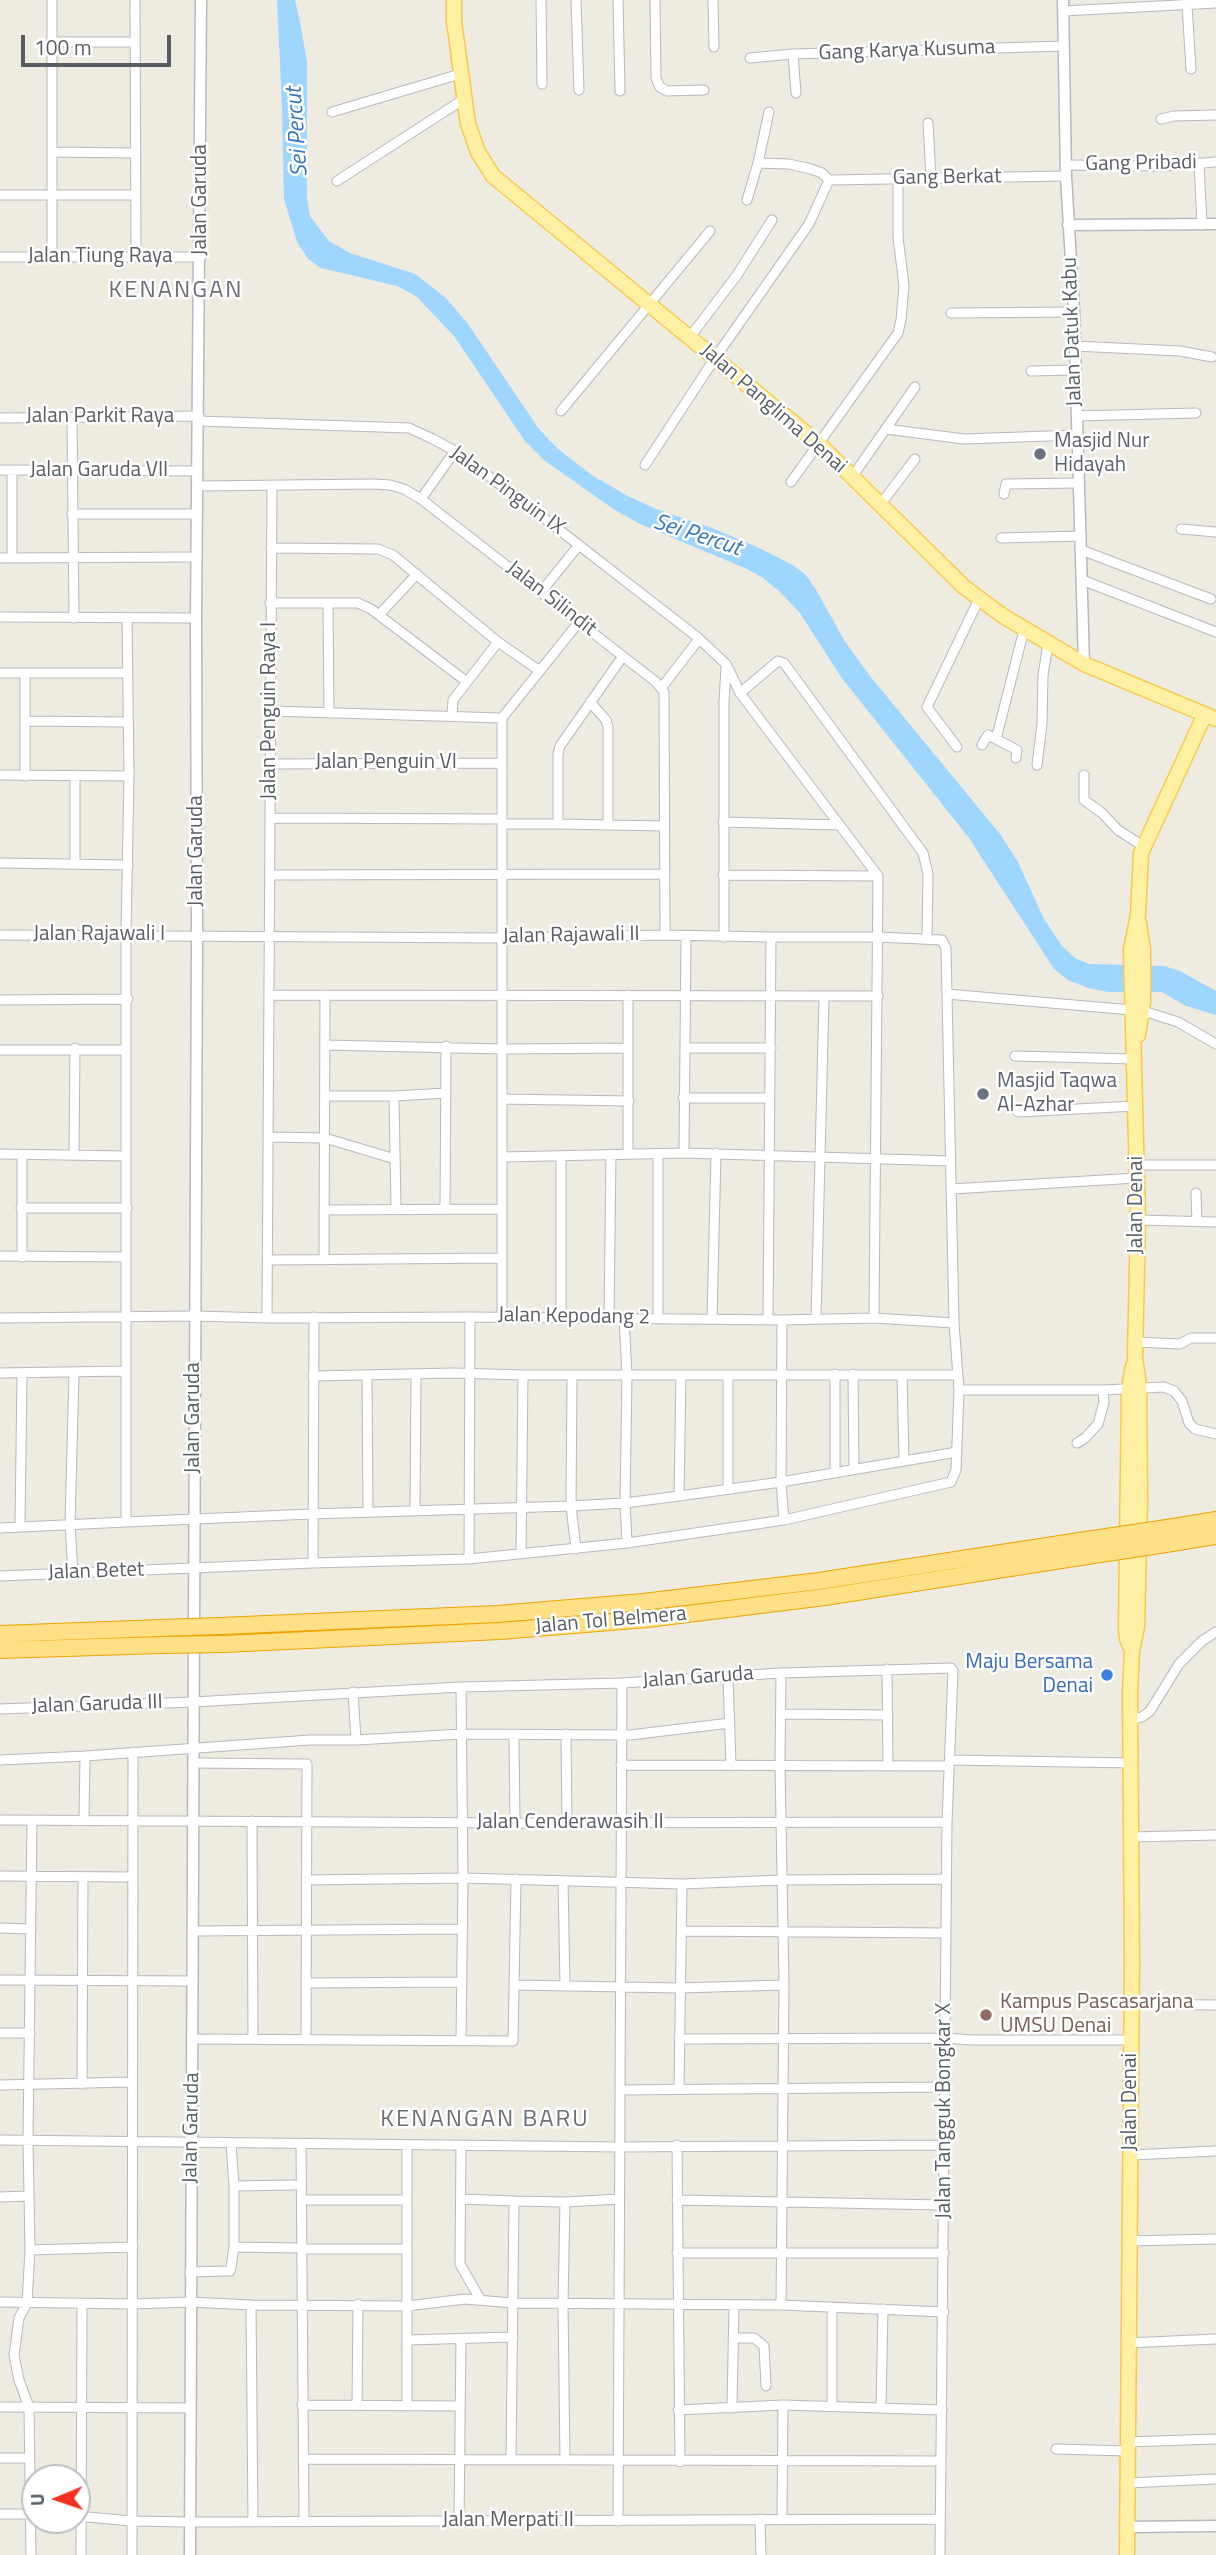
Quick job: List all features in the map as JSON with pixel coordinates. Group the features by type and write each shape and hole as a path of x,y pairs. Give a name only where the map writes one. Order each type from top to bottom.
{"highway":[{"name":"Jalan Tol Belmera","path":"1167,1536 1216,1520"},
{"name":"Jalan Tol Belmera","path":"0,1633 497,1614 643,1602 1167,1536 1216,1536"},
{"name":"Jalan Tol Belmera","path":"0,1650 224,1644 500,1631 647,1619 824,1597 1086,1548"}],"main road":[{"name":"Jalan Panglima Denai","path":"454,0 454,21 464,99 478,152 493,176 819,444 979,599 1084,664 1210,717"},
{"name":"Jalan Denai","path":"1127,2555 1132,1650 1126,1633 1136,1342 1138,1220 1135,1056 1140,860 1143,846 1210,717"}],"street":[{"path":"52,0 52,258"},
{"path":"135,0 136,256"},
{"name":"Jalan Garuda","path":"190,2555 196,618 201,0"},
{"path":"541,0 542,84"},
{"path":"576,0 579,90"},
{"path":"618,0 620,91"},
{"path":"655,0 656,78 660,87 667,91 704,90"},
{"path":"713,0 715,47"},
{"path":"1063,5 1216,3"},
{"name":"Jalan Datuk Kabu","path":"1063,5 1066,170 1074,312 1084,664"},
{"path":"1187,5 1191,69"},
{"path":"52,42 135,42"},
{"name":"Gang Karya Kusuma","path":"750,58 793,54 1065,46"},
{"path":"793,54 796,93"},
{"path":"332,112 460,74"},
{"path":"337,181 464,99"},
{"path":"747,200 769,112"},
{"path":"1161,119 1216,115"},
{"path":"928,123 931,178"},
{"path":"52,152 135,153"},
{"name":"Gang Pribadi","path":"1066,170 1216,162"},
{"path":"645,465 715,358 809,224 829,180 821,173 789,164 758,163"},
{"path":"1199,163 1202,225"},
{"name":"Gang Berkat","path":"829,180 931,178 1066,170"},
{"path":"790,482 890,345 901,320 904,286 898,237 898,179"},
{"path":"0,195 135,195"},
{"path":"690,337 737,275 772,220"},
{"path":"1068,225 1216,224"},
{"path":"561,411 710,231"},
{"name":"Jalan Tiung Raya","path":"0,257 201,257"},
{"path":"951,313 1074,312"},
{"path":"1074,346 1180,351 1212,357"},
{"path":"1031,371 1075,370"},
{"path":"852,477 915,387"},
{"path":"1076,416 1196,413"},
{"name":"Jalan Parkit Raya","path":"0,418 199,419"},
{"path":"72,419 74,618"},
{"name":"Jalan Pinguin IX","path":"199,419 409,428 455,451 699,639 726,664"},
{"path":"886,429 964,439 1077,435"},
{"path":"421,499 455,451"},
{"path":"880,505 915,458"},
{"name":"Jalan Garuda VII","path":"0,470 198,471"},
{"path":"12,470 12,558"},
{"path":"1004,494 1006,484 1078,483"},
{"name":"Jalan Silindit","path":"199,486 390,485 421,499 662,687"},
{"name":"Jalan Penguin Raya I","path":"267,1318 272,486"},
{"path":"72,514 197,514"},
{"path":"1181,529 1216,532"},
{"path":"1001,538 1081,536"},
{"path":"541,592 579,545"},
{"path":"271,548 378,549 393,555 498,642 540,671"},
{"path":"1081,550 1211,599"},
{"path":"0,558 197,557"},
{"path":"379,615 417,574"},
{"path":"1082,580 1216,632"},
{"path":"957,747 927,707 979,599"},
{"path":"270,603 358,603 379,615 467,682"},
{"path":"328,604 329,713"},
{"path":"0,617 196,618"},
{"path":"125,1522 128,999 126,934 129,776 127,618"},
{"path":"502,1317 502,718 579,622"},
{"path":"996,738 1024,629"},
{"path":"665,935 662,687 699,639"},
{"path":"452,715 453,700 498,642"},
{"path":"1037,765 1042,724 1043,675 1048,644"},
{"path":"558,824 560,746 623,656"},
{"path":"740,693 778,661 784,663 923,853 928,874 927,938"},
{"path":"726,664 740,693 878,876 874,1318"},
{"path":"724,937 726,664"},
{"path":"0,673 127,673"},
{"path":"25,674 25,776"},
{"path":"590,702 606,720 608,727 608,824"},
{"path":"270,711 502,718"},
{"path":"25,721 128,722"},
{"path":"982,745 988,735 996,738 1017,750 1016,758"},
{"name":"Jalan Penguin VI","path":"270,764 502,763"},
{"path":"0,775 129,776"},
{"path":"1084,775 1084,800 1102,813 1118,830 1143,846"},
{"path":"75,776 75,864"},
{"path":"270,818 663,825"},
{"path":"723,822 840,825"},
{"path":"0,863 128,865"},
{"path":"270,875 663,874"},
{"path":"723,875 878,876"},
{"name":"Jalan Rajawali I","path":"0,935 197,935"},
{"name":"Jalan Rajawali II","path":"197,935 502,938 665,935 878,937 927,938 944,943"},
{"path":"684,1153 686,936"},
{"path":"768,1320 771,937"},
{"name":"Jalan Betet","path":"0,1576 469,1559 576,1549 784,1520 947,1484 955,1477 959,1390 954,1323 953,1189 944,943"},
{"path":"947,994 1137,1005 1178,1021 1216,1044"},
{"path":"269,995 878,996"},
{"path":"324,1260 325,995"},
{"path":"628,995 628,1154"},
{"path":"816,1318 824,997"},
{"path":"0,1000 128,999"},
{"path":"326,1045 503,1049 628,1048"},
{"path":"445,1209 446,1046"},
{"path":"74,1155 75,1048"},
{"path":"685,1048 771,1048"},
{"path":"0,1050 126,1050"},
{"path":"1015,1056 1135,1056"},
{"path":"325,1096 446,1093"},
{"path":"394,1096 396,1209"},
{"path":"684,1098 769,1098"},
{"path":"502,1099 629,1101"},
{"path":"1018,1111 1136,1106"},
{"path":"269,1137 325,1138 395,1158"},
{"path":"658,1153 658,1318"},
{"path":"502,1157 716,1153 951,1161"},
{"path":"712,1319 716,1153"},
{"path":"0,1154 126,1156"},
{"path":"609,1318 611,1154"},
{"path":"22,1155 22,1257"},
{"path":"561,1156 561,1318"},
{"path":"953,1189 1216,1165"},
{"path":"1196,1193 1197,1222"},
{"path":"21,1208 127,1209"},
{"path":"324,1210 502,1209"},
{"path":"1138,1220 1216,1222"},
{"path":"0,1256 126,1257"},
{"path":"268,1260 502,1258"},
{"path":"313,1563 311,1514 314,1317"},
{"path":"469,1559 470,1317"},
{"path":"624,1317 627,1375 627,1542"},
{"name":"Jalan Kepodang 2","path":"0,1318 874,1318 954,1323"},
{"path":"782,1320 781,1482 784,1520"},
{"path":"1136,1342 1180,1343 1191,1338 1216,1338"},
{"path":"0,1373 125,1371"},
{"path":"20,1527 22,1373"},
{"path":"73,1573 70,1524 74,1373"},
{"path":"835,1374 835,1472"},
{"path":"853,1374 854,1469"},
{"path":"415,1511 416,1375"},
{"path":"521,1554 523,1375"},
{"path":"572,1375 571,1506 576,1549"},
{"path":"679,1496 681,1375"},
{"path":"902,1375 904,1461"},
{"path":"313,1376 957,1375"},
{"path":"367,1376 368,1512"},
{"path":"728,1376 728,1488"},
{"path":"959,1390 1164,1387 1174,1391 1182,1401 1189,1423 1195,1429 1216,1434"},
{"path":"1077,1443 1086,1438 1098,1424 1104,1402 1102,1390"},
{"path":"0,1528 625,1503 781,1482 957,1452"},
{"path":"1132,1719 1146,1715 1179,1664 1202,1641 1216,1632"},
{"name":"Jalan Garuda","path":"193,1702 461,1687 622,1683 781,1672 951,1668"},
{"name":"Jalan Tangguk Bongkar X","path":"940,2555 945,2087 948,2038 946,1879 951,1668"},
{"path":"887,1669 888,1766"},
{"path":"781,1672 784,1985 781,2305"},
{"path":"728,1676 731,1764"},
{"path":"618,2521 622,1683"},
{"path":"461,1687 461,2040"},
{"path":"353,1692 356,1740"},
{"name":"Jalan Garuda III","path":"0,1709 193,1702"},
{"path":"781,1714 888,1715"},
{"path":"0,1760 310,1740 462,1734 630,1735 730,1723"},
{"path":"566,1734 566,1823"},
{"path":"514,1735 515,1823"},
{"path":"132,2555 133,1752"},
{"path":"84,1820 85,1756"},
{"path":"194,1763 306,1763 306,2040"},
{"path":"621,1765 1132,1763"},
{"name":"Jalan Cenderawasih II","path":"0,1820 947,1822"},
{"path":"28,2464 29,2407 19,2380 14,2355 19,2318 27,2303 30,2249 28,2140 32,1820"},
{"path":"252,1821 253,2039"},
{"path":"1132,1837 1216,1835"},
{"path":"0,1877 133,1877"},
{"path":"82,2084 83,1878"},
{"path":"306,1880 463,1878 682,1884 782,1880 946,1879"},
{"path":"193,2039 513,2041 516,1879"},
{"path":"563,1881 565,1985"},
{"path":"679,2089 682,1884"},
{"path":"0,1928 31,1929"},
{"path":"194,1931 461,1929"},
{"path":"681,1931 946,1933"},
{"path":"0,1980 193,1981"},
{"path":"306,1983 462,1982"},
{"path":"515,1985 680,1988 784,1985"},
{"path":"1131,2004 1216,2004"},
{"path":"0,2033 30,2033"},
{"path":"679,2039 1131,2040"},
{"path":"0,2085 132,2082"},
{"path":"620,2090 945,2087"},
{"path":"0,2140 407,2146 945,2145"},
{"path":"190,2272 229,2271 234,2247 231,2143"},
{"path":"301,2145 299,2248 304,2522"},
{"path":"461,2145 460,2264 480,2299"},
{"path":"677,2145 680,2462"},
{"path":"407,2146 407,2406"},
{"path":"1131,2155 1216,2151"},
{"path":"234,2186 294,2185"},
{"path":"0,2197 29,2196"},
{"path":"461,2199 565,2202 619,2199"},
{"path":"302,2200 407,2200"},
{"path":"677,2200 944,2205"},
{"path":"511,2459 514,2201"},
{"path":"565,2202 565,2460"},
{"path":"1128,2241 1216,2239"},
{"path":"30,2249 132,2247"},
{"path":"234,2247 407,2249"},
{"path":"677,2253 944,2253"},
{"path":"0,2302 407,2306 446,2300 480,2299 563,2303 781,2305 944,2312"},
{"path":"80,2464 82,2304"},
{"path":"358,2304 358,2405"},
{"path":"250,2305 253,2521"},
{"path":"732,2408 734,2305"},
{"path":"832,2307 832,2406"},
{"path":"881,2407 883,2309"},
{"path":"407,2340 513,2337"},
{"path":"733,2338 754,2338 764,2346 766,2386"},
{"path":"459,2521 458,2406 461,2339"},
{"path":"1127,2343 1216,2339"},
{"path":"302,2405 458,2406"},
{"path":"678,2410 783,2405 942,2410"},
{"path":"782,2518 783,2405"},
{"path":"0,2407 190,2407"},
{"path":"1056,2449 1127,2447 1216,2439"},
{"path":"0,2458 28,2458"},
{"path":"303,2459 940,2461"},
{"path":"1127,2483 1216,2479"},
{"path":"0,2514 21,2514"},
{"name":"Jalan Merpati II","path":"91,2517 189,2522 940,2519"},
{"path":"760,2519 761,2555"},
{"path":"1127,2527 1216,2526"},
{"path":"31,2555 32,2534"},
{"path":"80,2534 81,2555"}],"water":[{"name":"Sei Percut","path":"277,0 295,0 300,22 307,62 307,198 310,216 329,241 350,253 415,274 445,297 468,324 539,429 557,448 593,476 656,509 757,547 805,574 844,640 870,676 1000,834 1018,862 1044,919 1062,946 1075,958 1089,964 1164,966 1180,971 1216,991 1216,1015 1186,1006 1162,992 1108,992 1088,988 1068,980 1054,969 969,838 841,677 800,613 780,592 747,569 638,523 545,461 525,441 454,336 416,296 397,286 321,268 308,259 297,242 284,199"}],"place":[{"name":"Masjid Nur Hidayah","path":"1040,454"},
{"name":"Masjid Taqwa Al-Azhar","path":"983,1094"},
{"name":"Maju Bersama Denai","path":"1107,1675"},
{"name":"Kampus Pascasarjana UMSU Denai","path":"986,2015"}],"district":[{"name":"KENANGAN","path":"176,291"},
{"name":"KENANGAN BARU","path":"485,2120"}]}
